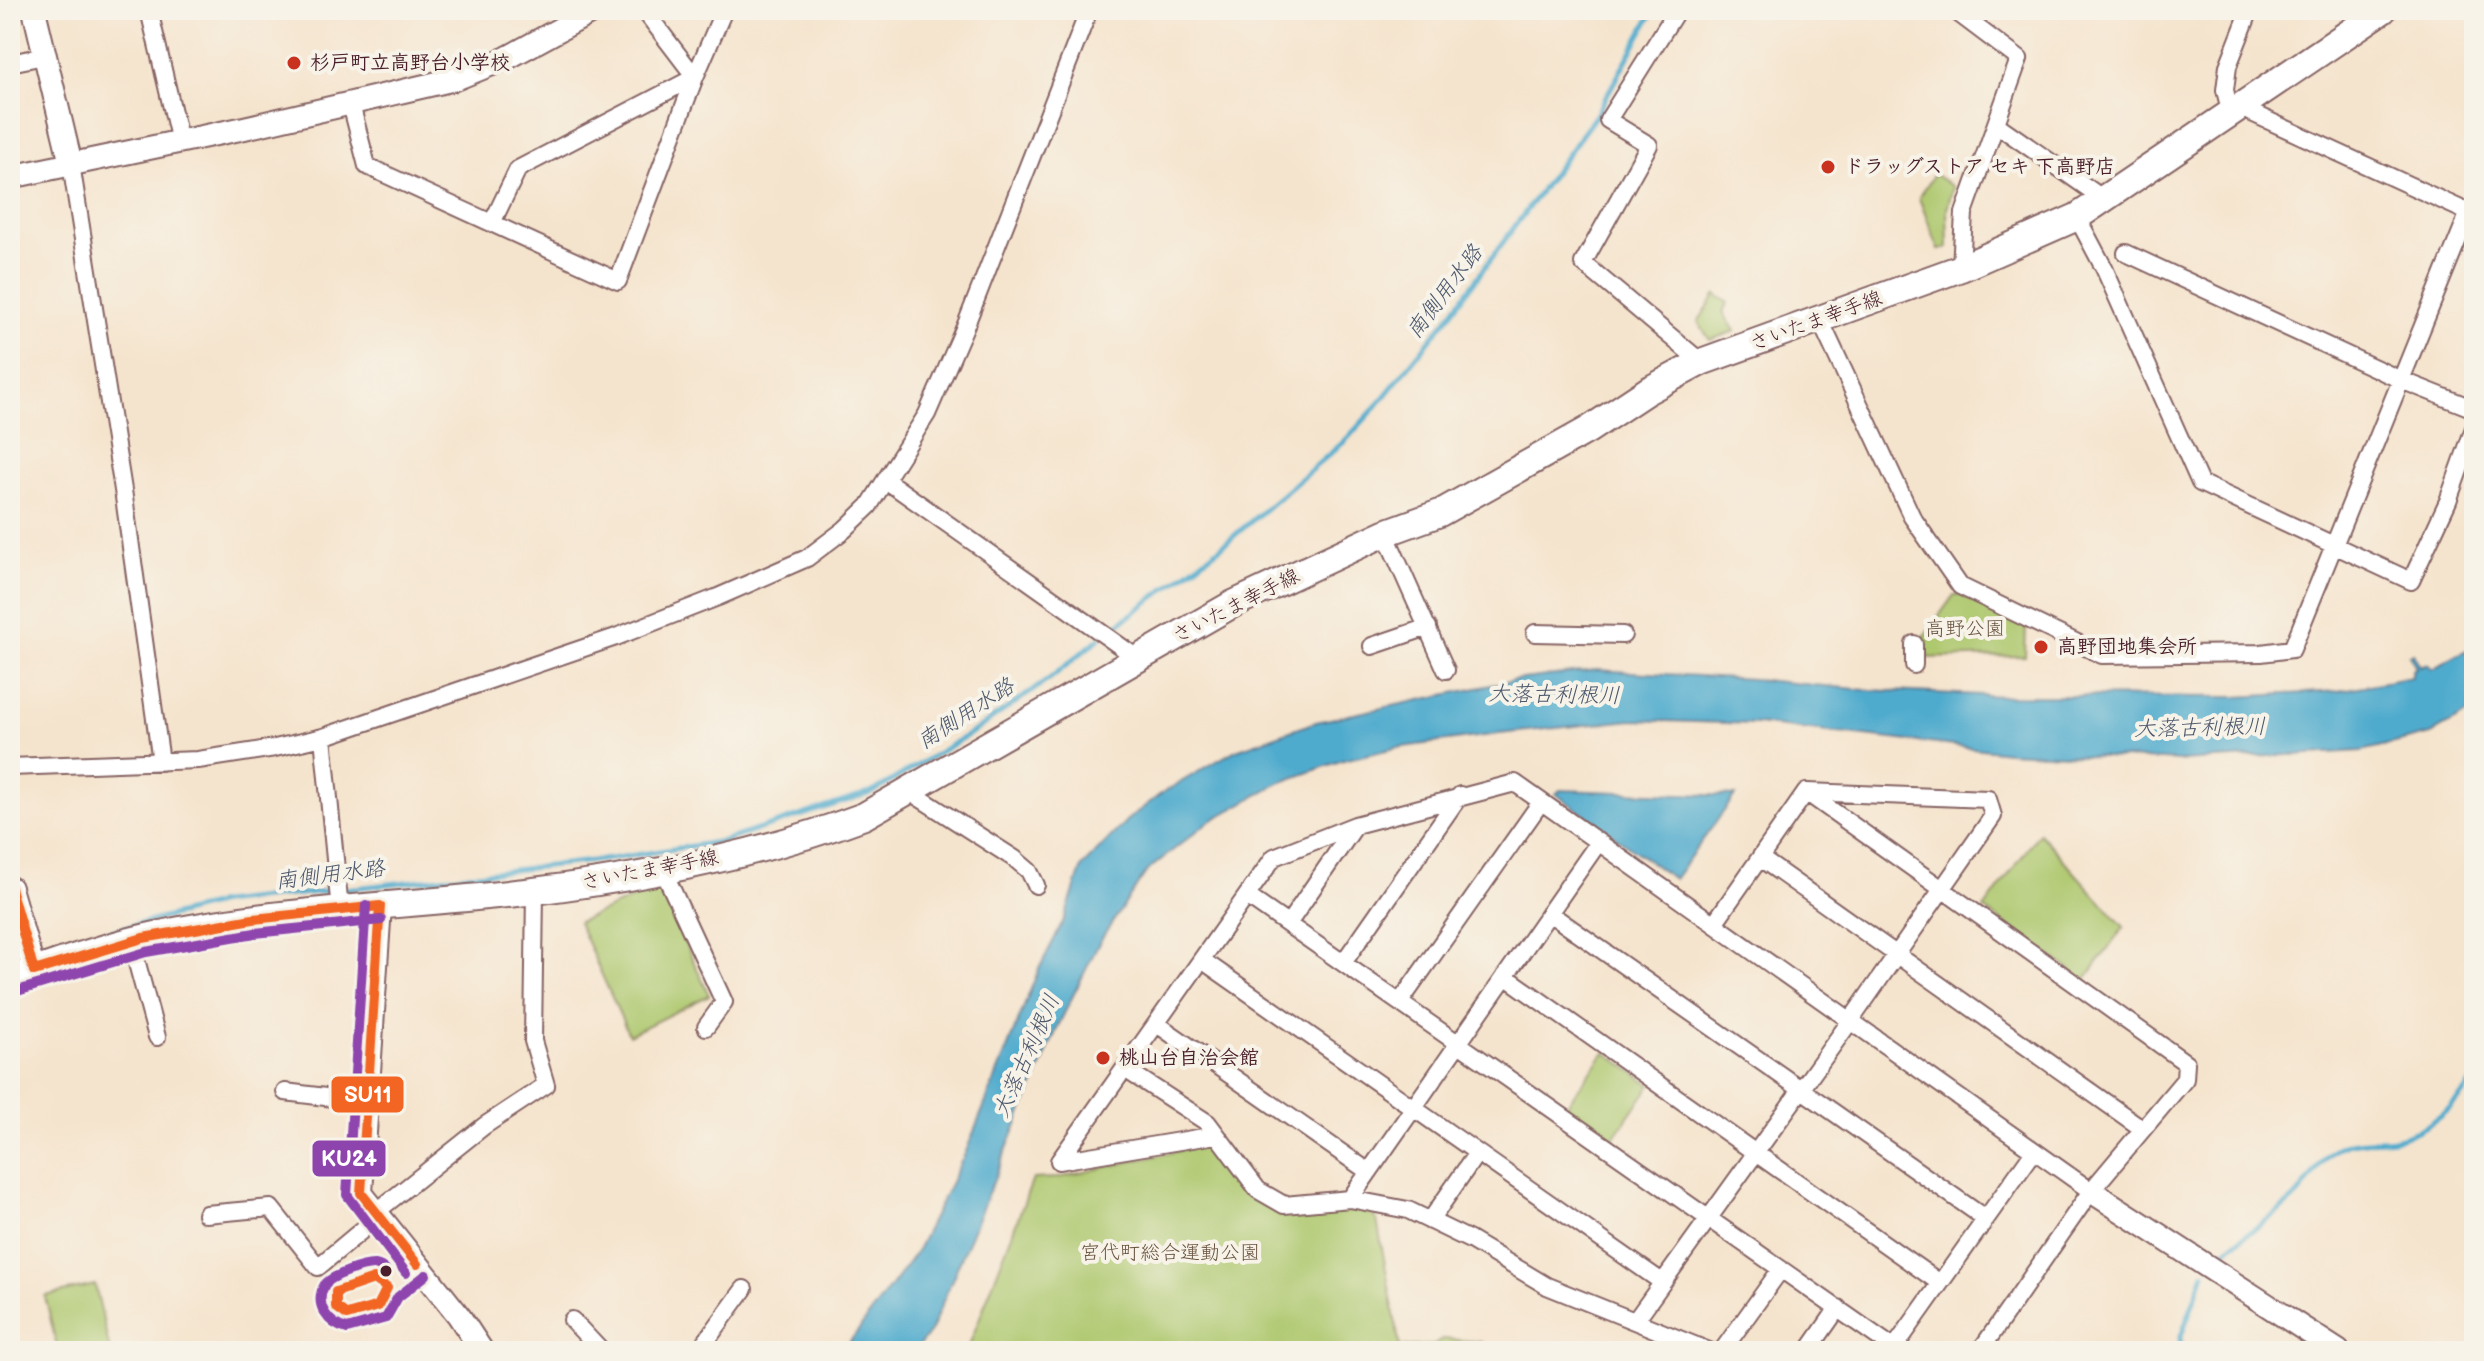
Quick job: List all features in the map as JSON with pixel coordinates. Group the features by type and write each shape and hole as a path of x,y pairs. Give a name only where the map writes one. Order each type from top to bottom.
{"main road":[{"name":"さいたま幸手線","path":"22,975 131,941 253,919 535,891 663,870 827,830 864,816 1233,604 1385,533 1440,513 1701,362 1961,268 2077,217 2383,10"}],"street":[{"path":"34,10 71,164 123,490 161,762"},
{"path":"149,10 180,142"},
{"path":"10,177 455,79 521,51 595,10"},
{"path":"644,10 695,77"},
{"path":"351,104 367,166 618,281 695,77 724,10"},
{"path":"10,767 198,760 323,737 616,637 807,558 869,506 927,414 967,322 1089,10"},
{"path":"1677,10 1608,120 1649,145 1583,263 1701,362"},
{"path":"1954,10 2019,59 1964,213 1961,268"},
{"path":"1820,320 1912,517 1960,586 2102,655 2261,653 2292,649 2471,214 2236,112 2225,90 2228,66 2250,10"},
{"path":"10,63 44,56"},
{"path":"492,223 518,169 695,77"},
{"path":"1996,124 2105,200"},
{"path":"2077,217 2104,268 2200,483 2411,581 2448,501 2474,428"},
{"path":"2126,253 2401,380 2474,409"},
{"path":"887,481 1137,658"},
{"path":"1385,533 1446,670"},
{"path":"1372,646 1428,627"},
{"path":"1535,633 1623,635"},
{"path":"1914,644 1914,665"},
{"path":"323,737 340,910"},
{"path":"1216,1135 1059,1161 1274,857 1355,825 1515,783 2091,1191 2338,1351"},
{"path":"909,791 1015,859 1029,871 1036,885"},
{"path":"1715,922 1806,792"},
{"path":"1806,792 2186,1063 2185,1079 2091,1191 1980,1351"},
{"path":"1635,1321 1802,1090 1993,816 1988,799 1806,792"},
{"path":"1343,963 1460,795"},
{"path":"1400,1002 1541,802"},
{"path":"1288,924 1355,825"},
{"path":"1350,1199 1598,843"},
{"path":"1760,858 2143,1129"},
{"path":"663,870 724,1002 706,1027"},
{"path":"10,888 22,975"},
{"path":"206,1214 271,1208 318,1267 484,1126 546,1085 533,1041 535,891"},
{"path":"1247,896 1895,1350 2034,1151"},
{"path":"380,906 361,1193 459,1316 482,1351"},
{"path":"1549,913 1986,1219"},
{"path":"131,941 157,1037"},
{"path":"1202,960 1662,1282"},
{"path":"1505,976 1940,1283"},
{"path":"1157,1024 1369,1172"},
{"path":"1125,1069 1208,1123 1258,1190 1284,1205 1350,1199 1408,1210 1470,1240 1547,1286 1709,1351"},
{"path":"285,1092 366,1102"},
{"path":"1430,1221 1477,1153"},
{"path":"1722,1351 1781,1269"},
{"path":"699,1351 744,1289"},
{"path":"1808,1351 1838,1308"},
{"path":"572,1320 601,1351"}],"green space":[{"path":"1934,174 1953,187 1947,209 1948,248 1939,250 1919,198"},
{"path":"1716,294 1728,303 1723,312 1735,331 1710,340 1698,322"},
{"name":"高野公園","path":"1954,595 1961,595 2026,627 2025,656 1917,658 1916,648"},
{"path":"2039,833 2124,927 2085,980 1984,909"},
{"path":"659,887 709,995 629,1035 578,922"},
{"path":"1605,1052 1651,1085 1612,1140 1566,1106"},
{"name":"宮代町総合運動公園","path":"1213,1143 1253,1195 1280,1213 1364,1207 1377,1220 1400,1347 1434,1345 1443,1339 1482,1342 1483,1351 967,1351 1033,1179 1058,1178"},
{"path":"95,1285 110,1351 58,1351 45,1296"}],"water":[{"name":"大落古利根川","path":"2474,646 2474,710 2431,734 2362,751 2180,761 2008,752 1757,724 1632,720 1395,748 1343,760 1279,783 1207,823 1147,871 1100,941 1059,1024 931,1330 915,1351 843,1351 916,1252 965,1154 1039,969 1064,920 1082,867 1127,820 1162,793 1236,750 1316,722 1515,680 1596,670 1752,679 1867,690 2004,696 2237,697 2337,691 2412,677 2412,670 2416,668 2409,655 2413,654 2421,667 2428,664 2432,669"},
{"path":"1560,790 1735,796 1674,879 1556,794"}],"waterway":[{"name":"南側用水路","path":"1108,632 1221,547 1345,441 1375,408 1447,319 1596,115 1654,10"},
{"name":"南側用水路","path":"31,943 52,945 71,942 221,903 610,859 723,841 873,792 976,730 1048,680 1100,638"},
{"path":"2213,1263 2295,1198 2333,1151 2354,1142 2393,1139 2417,1131 2450,1108 2474,1078"},
{"path":"2183,1351 2180,1339 2204,1273"}],"transit line":[{"name":"SU11","path":"10,888 34,971"},
{"name":"KU24","path":"366,905 347,1195 406,1273"},
{"name":"SU11","path":"380,906 361,1193 417,1264"},
{"name":"SU11","path":"34,971 143,938 253,919 380,906"},
{"name":"KU24","path":"14,992 146,952 255,933 381,920"},
{"name":"KU24","path":"386,1271 370,1265 348,1271 327,1282 321,1293 325,1313 334,1323 347,1329 386,1318 398,1297 426,1275"},
{"name":"SU11","path":"374,1279 387,1288 378,1306 347,1315 336,1307 336,1292 374,1279"}],"place":[{"name":"杉戸町立高野台小学校","path":"294,63"},
{"name":"ドラッグストア セキ 下高野店","path":"1828,167"},
{"name":"高野団地集会所","path":"2041,647"},
{"name":"桃山台自治会館","path":"1103,1058"}]}
